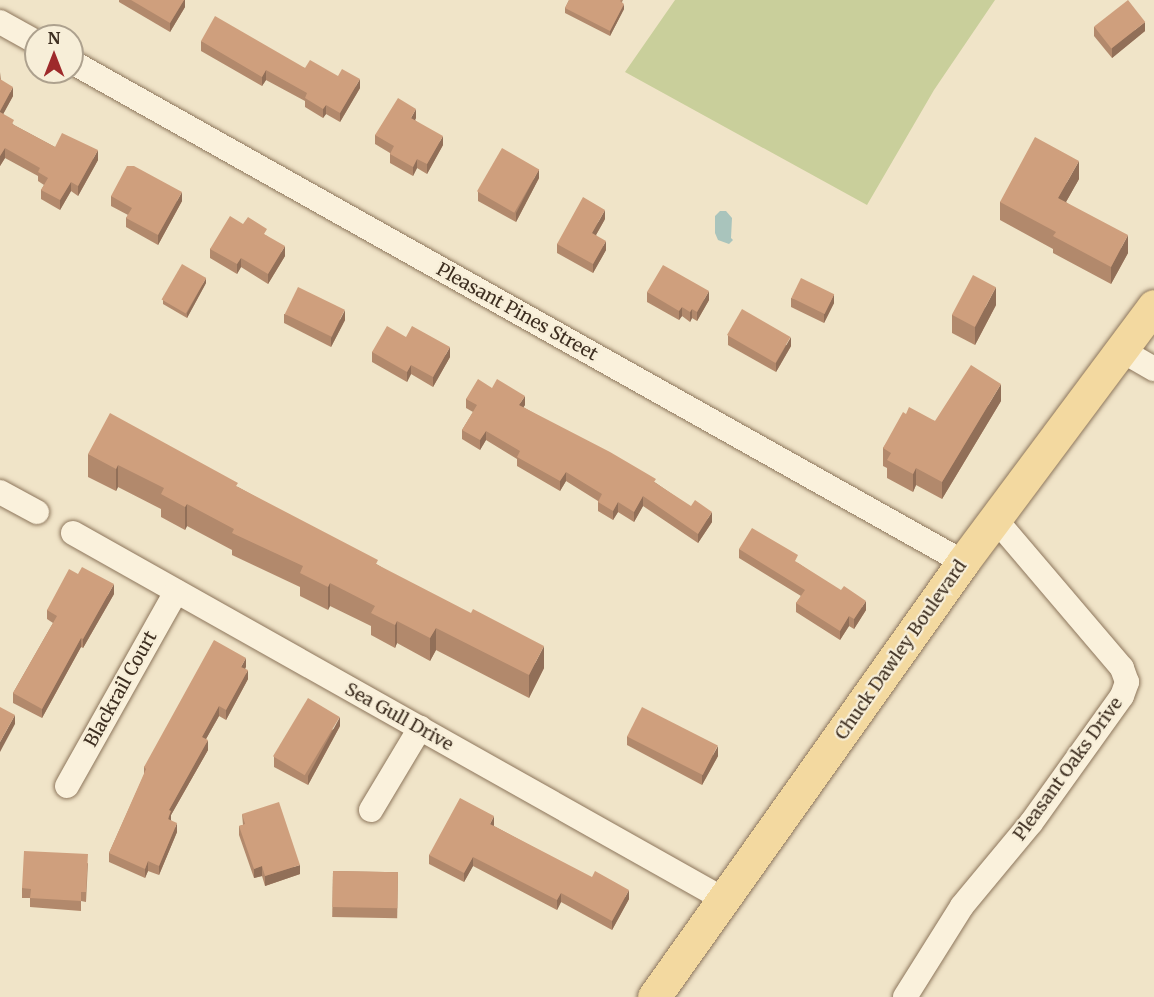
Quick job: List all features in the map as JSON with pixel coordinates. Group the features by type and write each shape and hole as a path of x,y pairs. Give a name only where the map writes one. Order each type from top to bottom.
{"main road":[{"name":"Chuck Dawley Boulevard","path":"654,997 963,562 1154,306"}],"street":[{"path":"0,22 24,35"},
{"name":"Pleasant Pines Street","path":"84,69 963,562"},
{"path":"1121,350 1154,369"},
{"path":"0,492 37,512"},
{"name":"Pleasant Oaks Drive","path":"904,997 962,906 1031,823 1122,696 1127,682 1122,668 995,519"},
{"name":"Sea Gull Drive","path":"73,533 725,900"},
{"name":"Blackrail Court","path":"67,786 176,592"},
{"path":"371,810 420,728"}],"green space":[{"path":"675,0 995,0 934,90 867,205 625,72"}],"water":[{"path":"720,211 726,211 732,218 731,238 733,240 729,244 718,240 715,233 715,216"}],"building":[{"path":"131,0 184,0 170,23"},
{"path":"569,0 621,0 624,4 610,31 565,8"},
{"path":"1128,0 1145,22 1111,49 1094,26"},
{"path":"215,16 305,68 310,60 338,76 342,69 360,79 340,113 326,105 323,109 305,98 307,93 266,70 262,77 201,41"},
{"path":"0,79 13,87 0,111"},
{"path":"398,98 416,109 411,118 443,136 427,164 417,159 413,167 390,154 394,146 375,135"},
{"path":"0,112 14,120 12,124 55,147 62,133 98,150 78,186 71,182 60,200 41,190 48,178 38,172 40,168 5,148 0,156"},
{"path":"1035,137 1079,161 1058,198 1128,235 1111,267 1053,236 1056,232 1000,202"},
{"path":"502,148 539,169 514,213 477,191"},
{"path":"127,166 134,166 182,192 158,235 126,218 132,208 111,196"},
{"path":"583,197 605,210 592,233 606,241 593,264 557,244"},
{"path":"230,216 243,224 248,217 267,229 264,234 285,246 268,274 241,258 237,264 210,249"},
{"path":"182,264 206,278 186,314 162,300"},
{"path":"663,265 709,291 697,312 692,309 690,312 682,307 679,311 647,292"},
{"path":"973,275 996,287 975,327 952,315"},
{"path":"801,278 834,294 825,314 791,298"},
{"path":"298,287 345,310 332,337 285,314"},
{"path":"742,309 790,337 775,363 727,335"},
{"path":"387,326 406,337 412,326 450,347 433,377 411,365 407,372 372,352"},
{"path":"971,365 1001,384 942,482 916,468 913,474 887,460 891,453 883,448 903,412 906,414 909,407 935,421"},
{"path":"478,379 492,388 497,379 525,396 519,405 610,452 656,479 654,482 691,506 695,500 712,512 698,534 643,496 634,512 618,502 613,511 598,502 602,494 566,472 560,481 517,457 520,451 486,431 480,440 462,430 477,405 466,399"},
{"path":"110,413 238,483 236,486 378,560 376,564 471,613 473,609 544,646 529,675 436,628 430,638 397,621 395,625 371,613 375,606 330,583 328,587 300,573 303,566 232,533 234,529 187,504 185,507 161,494 164,488 118,465 116,469 88,454"},
{"path":"752,528 798,555 795,561 841,590 844,586 866,601 854,619 849,616 840,631 796,603 805,590 739,549"},
{"path":"82,567 114,584 42,709 13,693 57,616 47,610 69,569 78,574"},
{"path":"214,640 246,658 241,667 248,670 226,710 219,706 202,737 208,740 169,810 171,811 168,819 177,823 159,866 148,861 145,869 109,853 146,769 144,767"},
{"path":"308,698 340,717 305,775 273,756"},
{"path":"0,707 15,715 0,742"},
{"path":"642,707 718,746 703,775 627,736"},
{"path":"460,798 494,816 490,824 592,877 595,871 629,890 612,921 561,893 557,900 473,857 464,873 429,855"},
{"path":"279,802 300,865 265,876 262,866 254,869 239,826 245,824 242,814"},
{"path":"24,851 88,854 86,892 81,892 81,901 30,898 31,889 22,888"},
{"path":"333,871 398,872 397,908 332,907"}]}
